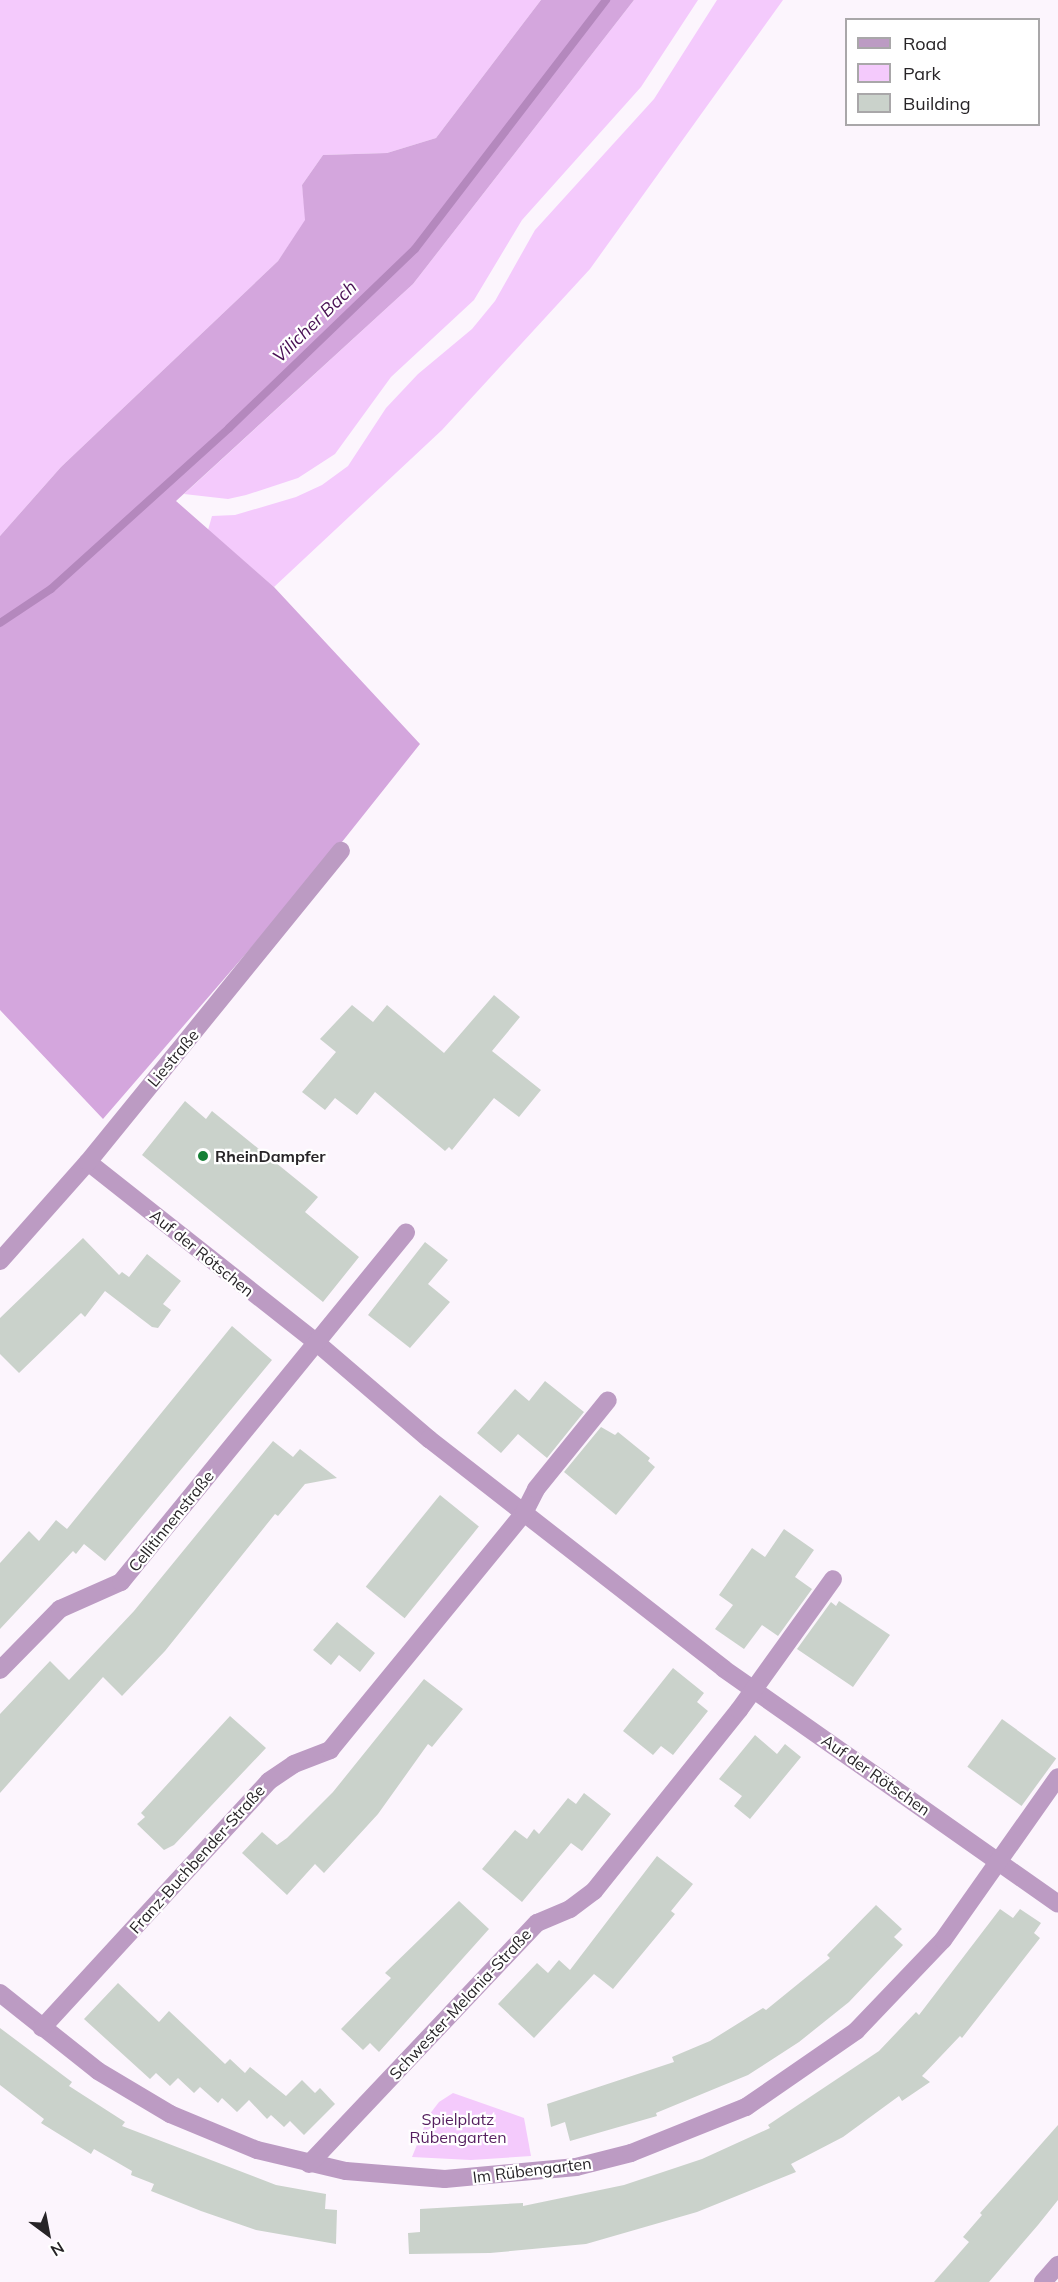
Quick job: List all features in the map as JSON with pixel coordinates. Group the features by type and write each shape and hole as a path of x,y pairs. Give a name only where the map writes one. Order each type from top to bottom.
{"street":[{"name":"Liestraße","path":"0,1261 88,1162 341,851"},
{"name":"Auf der Rötschen","path":"88,1162 316,1343 524,1513 754,1690 1058,1904"},
{"path":"316,1343 406,1233"},
{"name":"Cellitinnenstraße","path":"0,1670 60,1609 121,1582 316,1343"},
{"path":"524,1513 536,1489 608,1400"},
{"name":"Franz-Buchbender-Straße","path":"42,2028 268,1781 294,1764 330,1750 524,1513"},
{"path":"754,1690 832,1579"},
{"name":"Schwester-Melania-Straße","path":"309,2164 537,1923 570,1909 594,1891 754,1690"},
{"path":"998,1860 1058,1777"},
{"name":"Im Rübengarten","path":"0,1993 98,2071 170,2114 257,2150 346,2171 445,2179 508,2176 576,2167 631,2153 746,2108 856,2031 943,1940 998,1860"},
{"path":"1043,2282 1058,2265"}],"green space":[{"path":"0,0 541,0 436,138 387,153 323,155 302,185 306,220 278,261 61,467 0,536"},
{"path":"634,0 698,0 641,87 522,220 474,300 391,377 335,454 298,478 246,495 228,499 184,494 413,284"},
{"path":"717,0 783,0 590,269 442,430 274,587 208,530 212,516 235,515 296,497 322,485 348,466 386,408 418,374 472,329 495,301 535,230 654,99"},
{"name":"Spielplatz Rübengarten","path":"453,2093 524,2118 531,2156 471,2160 412,2157 429,2115 439,2102"}],"shaded area":[{"path":"541,0 634,0 413,284 176,501 274,587 420,744 338,847 103,1119 0,1010 0,536 61,467 278,261 305,220 302,185 323,155 387,153 436,138"}],"building":[{"path":"494,995 520,1017 492,1051 541,1090 519,1117 494,1098 452,1150 449,1147 445,1151 375,1092 357,1115 335,1098 325,1110 302,1092 336,1052 320,1039 352,1005 373,1022 387,1005 444,1053"},
{"path":"185,1101 206,1119 212,1111 318,1197 305,1212 359,1257 323,1302 142,1155"},
{"path":"83,1238 119,1275 122,1272 129,1277 147,1254 181,1281 163,1304 171,1310 158,1328 152,1327 105,1291 85,1317 81,1313 19,1373 0,1354 0,1318"},
{"path":"425,1242 448,1260 428,1284 450,1302 410,1348 368,1315"},
{"path":"232,1326 272,1360 105,1561 84,1544 76,1554 73,1551 0,1629 0,1563 29,1531 39,1541 56,1520 67,1529"},
{"path":"545,1381 584,1412 547,1458 518,1434 501,1453 477,1433 515,1389 529,1401"},
{"path":"601,1427 615,1435 618,1432 650,1458 648,1461 655,1467 616,1515 564,1472"},
{"path":"273,1441 293,1457 300,1449 337,1478 305,1484 278,1516 275,1514 165,1651 122,1696 103,1677 0,1793 0,1714 50,1661 69,1680 134,1611"},
{"path":"440,1495 479,1526 405,1618 366,1587"},
{"path":"784,1529 814,1550 795,1577 812,1589 778,1636 762,1625 744,1649 715,1629 733,1605 719,1595 752,1548 765,1557"},
{"path":"839,1601 890,1635 853,1687 797,1649 831,1602 836,1606"},
{"path":"337,1622 375,1653 360,1672 339,1655 331,1665 313,1650"},
{"path":"673,1668 704,1693 697,1702 708,1711 673,1755 661,1746 653,1755 623,1731"},
{"path":"424,1679 463,1709 432,1747 428,1744 378,1814 324,1873 315,1864 287,1895 242,1853 262,1832 277,1845 287,1838 333,1792"},
{"path":"230,1716 266,1748 174,1845 164,1850 137,1824 145,1817 141,1813"},
{"path":"1002,1719 1056,1758 1022,1806 967,1767"},
{"path":"755,1735 777,1754 785,1744 801,1757 750,1819 734,1806 742,1796 719,1779"},
{"path":"584,1793 611,1814 582,1851 571,1843 522,1902 482,1869 515,1830 527,1839 534,1829 539,1834 568,1798 576,1804"},
{"path":"657,1856 693,1884 671,1911 675,1914 613,1989 594,1974 534,2038 498,2004 537,1963 548,1973 559,1960 570,1970"},
{"path":"459,1901 489,1929 379,2052 370,2043 363,2050 341,2029 391,1978 385,1973"},
{"path":"876,1905 902,1929 894,1937 903,1945 849,2002 799,2042 748,2075 656,2113 657,2116 570,2141 565,2122 551,2127 547,2104 674,2062 672,2057 710,2041 763,2008 766,2010 830,1958 827,1955"},
{"path":"1000,1909 1013,1918 1020,1909 1041,1923 1034,1933 1040,1938 962,2038 960,2036 922,2076 930,2082 902,2101 899,2096 843,2137 791,2164 796,2172 697,2212 586,2244 490,2253 409,2254 408,2233 420,2232 420,2209 523,2203 523,2206 624,2185 702,2159 770,2128 768,2125 879,2051 916,2012 919,2015"},
{"path":"118,1983 159,2022 169,2011 225,2064 230,2059 245,2073 250,2067 286,2096 302,2080 315,2093 320,2088 335,2104 304,2135 290,2121 284,2127 271,2115 267,2119 249,2100 237,2112 222,2098 218,2103 200,2087 194,2093 178,2078 170,2086 156,2073 150,2079 84,2019"},
{"path":"0,2028 72,2082 69,2086 125,2122 122,2126 276,2185 326,2194 325,2209 337,2210 336,2244 256,2230 151,2191 154,2184 131,2175 132,2171 94,2149 91,2154 41,2123 44,2119 0,2085"},
{"path":"1058,2125 1058,2200 989,2282 934,2282 969,2242 963,2237 982,2215 980,2213"}],"waterway":[{"name":"Vilicher Bach","path":"0,623 51,589 229,428 415,249 606,0"}],"place":[{"name":"RheinDampfer","path":"203,1156"}]}
